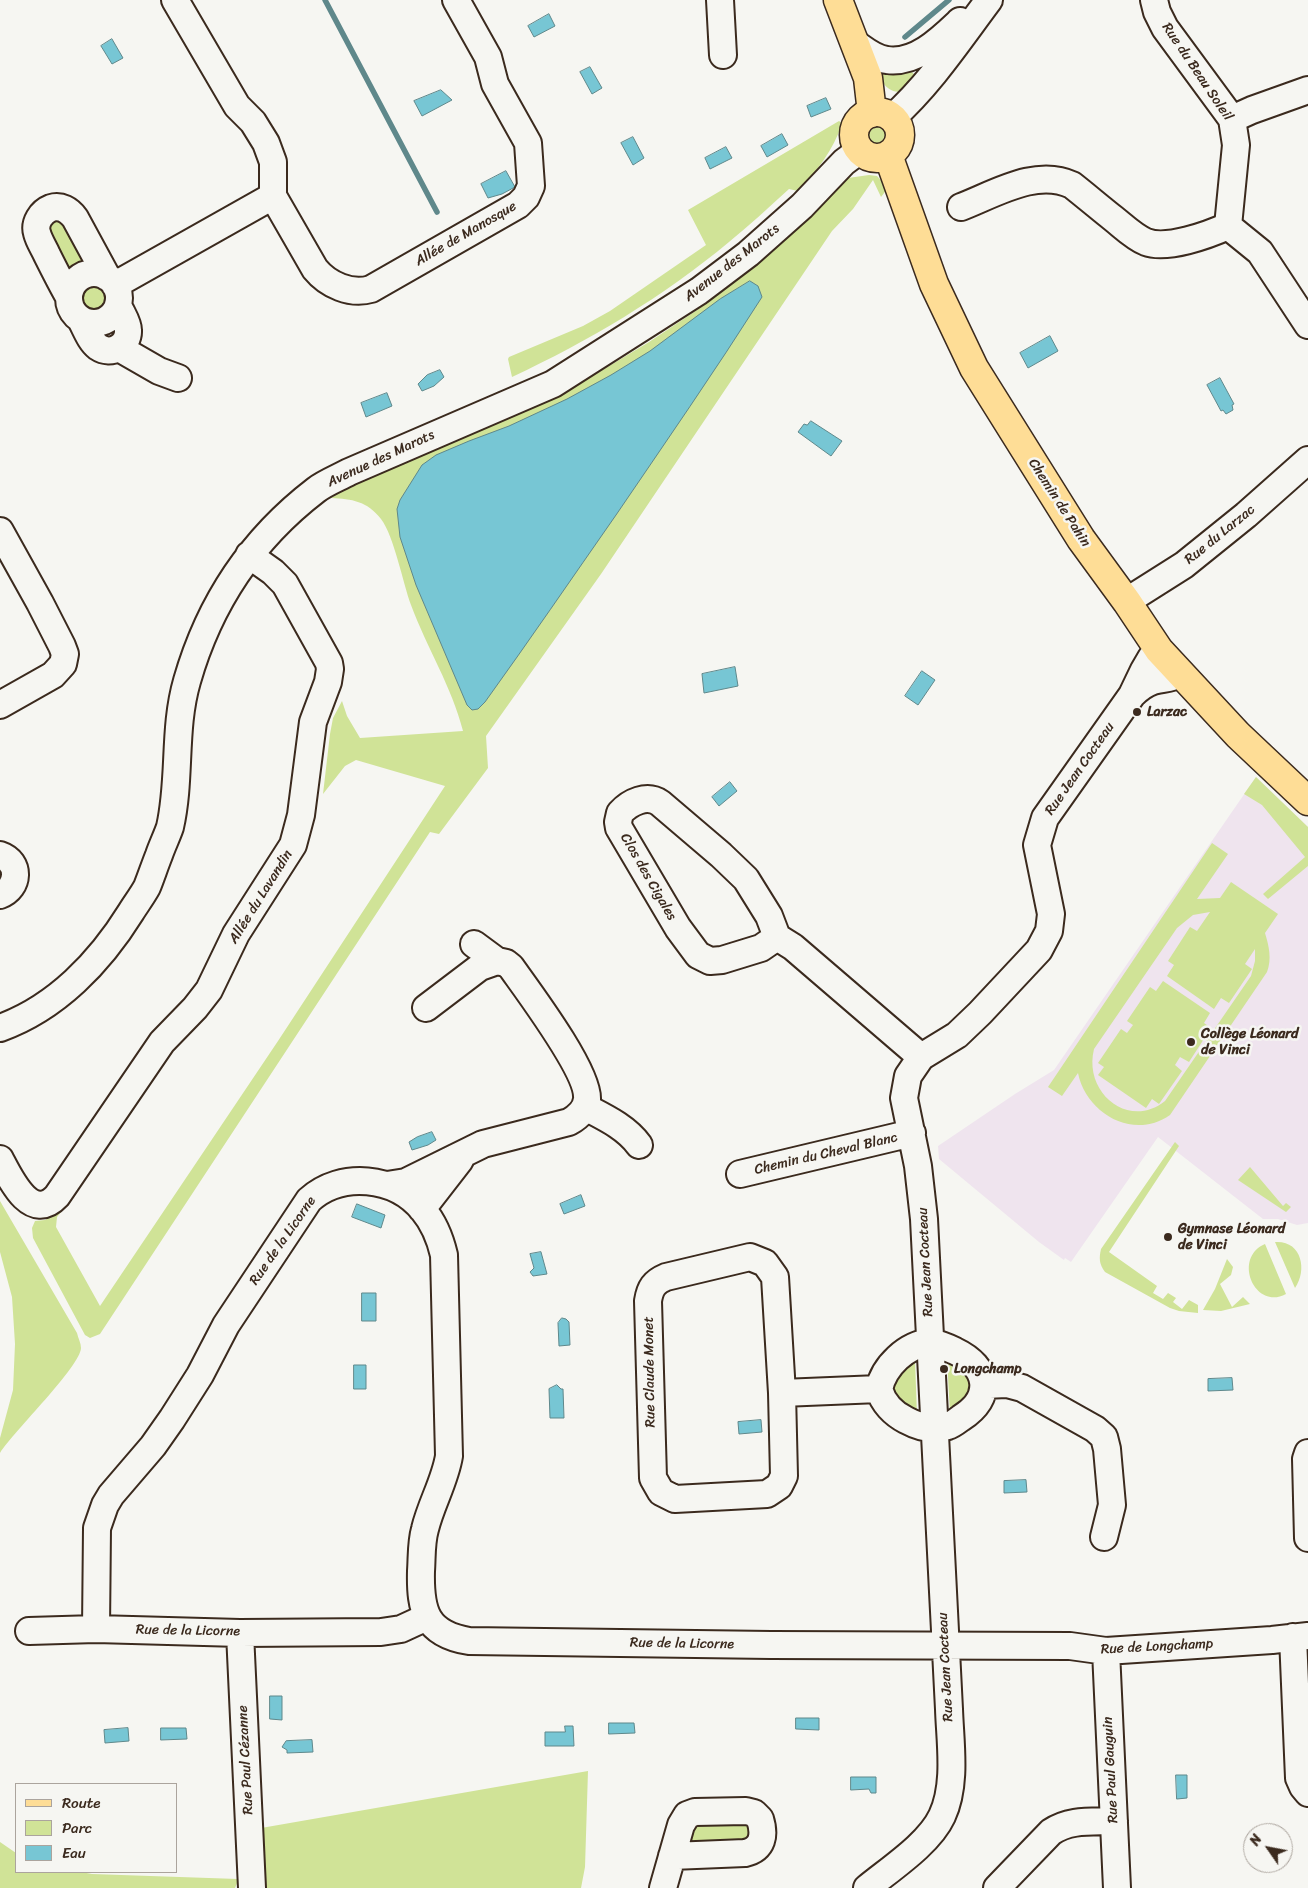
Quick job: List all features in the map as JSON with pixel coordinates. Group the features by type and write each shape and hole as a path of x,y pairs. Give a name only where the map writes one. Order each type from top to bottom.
{"main road":[{"path":"838,0 882,116 899,127 900,138 896,148 888,155 873,158 860,150 855,139 856,128 862,118 882,116"},
{"name":"Chemin de Pahin","path":"888,155 934,284 974,368 1081,539 1128,602 1160,650 1238,735 1308,802"}],"street":[{"path":"113,289 273,196 273,162 266,142 253,122 237,106 175,0"},
{"name":"Allée de Manosque","path":"273,196 320,274 347,290 355,292 371,289 518,205 523,200 528,194 531,182 528,143 495,84 488,57 456,0"},
{"path":"720,0 723,55"},
{"path":"856,44 873,56 886,60 910,58 929,47 947,33 982,0"},
{"path":"882,116 907,105 929,80 989,0"},
{"name":"Rue du Beau Soleil","path":"1154,0 1157,12 1165,28 1232,119 1236,145 1228,226"},
{"path":"1232,119 1308,90"},
{"name":"Avenue des Marots","path":"0,1028 33,1012 63,991 90,966 115,937 146,888 169,828 178,775 178,732 186,682 205,629 229,585 249,554 280,522 317,489 388,454 553,384 699,291 748,254 802,206 844,162 860,150"},
{"path":"962,207 1017,185 1051,178 1062,180 1072,185 1134,235 1146,242 1158,244 1172,243 1210,234 1228,226 1260,252 1308,324"},
{"path":"69,297 36,232 39,218 43,212 57,207 70,212 75,218 113,289 128,329 128,336 119,348 112,351 98,347 81,320 70,308 69,297 72,284 86,274 94,273 113,289"},
{"path":"81,320 89,323 105,321 112,316 113,289"},
{"path":"119,348 178,378"},
{"name":"Rue du Larzac","path":"1128,602 1184,565 1246,515 1308,460"},
{"path":"0,532 40,603 65,654 63,664 53,675 0,705"},
{"name":"Allée du Lavandin","path":"0,1160 16,1188 24,1197 41,1204 50,1202 57,1196 162,1042 195,1008 209,990 236,934 293,844 301,815 313,722 328,682 330,669 329,663 285,584 273,572 249,554"},
{"name":"Rue Jean Cocteau","path":"867,1888 920,1844 936,1826 946,1808 950,1770 949,1708 921,1184 904,1098 908,1076 921,1057 947,1042 996,997 1042,945 1049,931 1051,914 1037,845 1044,818 1132,695 1151,658 1160,650"},
{"name":"Rue Jean Cocteau","path":"1132,695 1150,682 1172,678 1179,672"},
{"name":"Clos des Cigales","path":"777,936 761,948 722,960 710,961 698,955 678,928 620,828 618,822 620,813 645,798 653,799 660,803 746,879 768,916 777,936 793,947 921,1057"},
{"path":"0,855 10,862 16,874 15,882 11,888 0,895"},
{"path":"387,1185 406,1182 483,1144 569,1122 576,1118 585,1107 587,1099 586,1085 554,1029 511,967 506,963 497,961 474,944"},
{"path":"426,1008 480,966 497,961"},
{"path":"585,1107 622,1128 639,1145"},
{"name":"Chemin du Cheval Blanc","path":"740,1174 912,1134"},
{"path":"422,1209 463,1155"},
{"name":"Rue de la Licorne","path":"96,1629 97,1528 100,1516 111,1495 153,1446 172,1419 200,1375 226,1324 309,1200 324,1188 335,1184 365,1181 387,1185 405,1194 422,1209 436,1231 444,1255 449,1456 444,1477 428,1519 422,1542 421,1599 427,1617 436,1627 448,1636 469,1641 945,1645"},
{"name":"Rue Claude Monet","path":"750,1257 766,1263 775,1277 782,1393 785,1471 782,1480 775,1489 767,1494 676,1499 661,1492 653,1478 648,1301 653,1286 658,1281 666,1278 750,1257"},
{"path":"930,1342 970,1359 983,1377 984,1384 975,1407 968,1414 947,1427 934,1428 921,1427 901,1417 883,1400 879,1389 888,1369 898,1358 917,1345 930,1342"},
{"path":"984,1384 1007,1384 1022,1388 1095,1429 1104,1437 1107,1449 1112,1505 1104,1537"},
{"path":"782,1393 879,1389"},
{"path":"1308,1452 1306,1459 1308,1538"},
{"name":"Rue de la Licorne","path":"28,1631 96,1629 240,1633 392,1632 409,1627 427,1617"},
{"name":"Rue Paul Cézanne","path":"240,1633 252,1888"},
{"path":"1301,1637 1299,1778 1308,1793"},
{"name":"Rue de Longchamp","path":"945,1645 1070,1646 1106,1651 1301,1637"},
{"name":"Rue Paul Gauguin","path":"1106,1651 1117,1888"},
{"path":"997,1888 1051,1832 1061,1826 1071,1822 1114,1821"},
{"path":"663,1888 672,1856"}],"shaded area":[{"name":"Collège Léonard de Vinci","path":"1256,777 1308,827 1308,1223 1297,1225 1278,1219 1263,1219 1158,1137 1071,1262 1065,1258 1064,1260 1039,1242 939,1159 938,1146 1054,1070"}],"green space":[{"path":"907,67 918,78 901,92 888,88 882,81 876,68"},
{"path":"839,121 842,123 839,133 829,151 818,168 798,191 789,189 752,223 704,262 625,317 512,377 509,357 583,326 610,311 706,245 688,210"},
{"path":"877,122 886,126 890,135 886,144 877,148 868,144 864,135 868,126"},
{"path":"869,175 877,176 888,188 881,197 873,180 853,209 832,231 601,574 486,736 488,768 439,834 430,832 100,1334 90,1338 85,1335 33,1238 32,1228 35,1221 45,1220 62,1211 57,1217 56,1227 100,1306 278,1041 445,786 356,760 345,766 323,794 333,718 342,701 347,716 360,738 463,731 446,683 417,621 386,527 376,513 365,505 352,500 331,498 359,480 545,400 594,375 649,342 697,310 750,270 848,178"},
{"path":"52,218 65,218 88,267 70,277 45,227"},
{"path":"95,279 110,288 108,311 98,316 89,315 82,311 76,296 78,289 84,282"},
{"path":"1256,777 1308,827 1308,866 1268,899 1263,894 1305,857 1262,805 1244,794"},
{"path":"1212,843 1228,854 1197,899 1220,898 1231,882 1278,914 1265,933 1268,943 1269,967 1170,1115 1156,1122 1141,1125 1127,1124 1113,1119 1101,1111 1091,1100 1083,1087 1078,1073 1062,1096 1048,1087","holes":["1210,912 1197,931 1190,927 1168,961 1174,965 1167,976 1214,1009 1221,998 1229,1003 1252,969 1245,964 1255,949 1255,961 1251,976 1165,1101 1151,1109 1137,1111 1124,1109 1112,1102 1102,1092 1095,1080 1092,1065 1094,1049 1177,928 1193,915"]},
{"path":"1163,981 1210,1013 1204,1023 1211,1028 1189,1062 1180,1057 1175,1065 1182,1071 1159,1104 1152,1099 1146,1108 1098,1075 1104,1067 1098,1063 1121,1029 1127,1033 1133,1025 1127,1021 1150,987 1156,991"},
{"path":"1175,1142 1179,1146 1109,1252 1157,1286 1153,1293 1163,1299 1168,1293 1176,1298 1173,1302 1182,1309 1189,1300 1198,1305 1198,1313 1170,1308 1105,1272 1100,1261 1101,1249"},
{"path":"1250,1167 1283,1206 1286,1203 1291,1207 1286,1212 1238,1180"},
{"path":"0,1201 77,1333 81,1348 78,1357 59,1384 0,1453 0,1438 13,1390 15,1344 12,1297 0,1252"},
{"path":"1275,1242 1291,1246 1300,1257 1301,1273 1295,1288"},
{"path":"1265,1244 1286,1294 1275,1297 1265,1295 1257,1289 1252,1281 1249,1270 1250,1260 1255,1251"},
{"path":"1227,1259 1233,1267 1231,1275 1220,1284 1232,1307 1243,1297 1250,1304 1221,1311 1203,1310 1215,1289"},
{"path":"947,1358 969,1369 971,1395 950,1414"},
{"path":"915,1360 917,1415 899,1402 893,1389 897,1373"},
{"path":"588,1771 585,1867 581,1888 239,1888 238,1881 235,1888 0,1888 0,1842 15,1852 15,1873 86,1873 238,1879 244,1831"},
{"path":"749,1823 750,1842 690,1843 689,1824"}],"water":[{"path":"549,14 555,26 534,37 528,26"},
{"path":"112,39 123,58 112,64 101,46"},
{"path":"590,67 602,88 592,94 580,72"},
{"path":"441,90 452,100 422,116 414,101"},
{"path":"826,98 831,109 811,117 807,106"},
{"path":"782,134 788,145 767,157 761,146"},
{"path":"633,137 644,158 633,165 621,143"},
{"path":"726,147 732,158 710,169 705,158"},
{"path":"506,171 515,187 502,194 488,198 481,184"},
{"path":"750,281 758,286 762,297 744,325 690,407 518,656 485,702 478,709 472,710 467,705 416,585 400,537 397,509 400,500 422,465 436,455 509,426 567,399 611,375 650,351 720,299"},
{"path":"1050,336 1058,351 1028,368 1020,353"},
{"path":"440,370 444,377 434,386 422,391 418,384 427,375"},
{"path":"1220,378 1234,404 1232,405 1233,410 1226,414 1223,410 1221,411 1207,385"},
{"path":"387,393 392,406 366,417 361,403"},
{"path":"811,421 842,441 831,456 798,432 804,424 807,425"},
{"path":"735,667 738,686 704,693 702,674"},
{"path":"922,671 935,680 918,705 905,696"},
{"path":"730,782 737,791 719,806 712,797"},
{"path":"432,1132 436,1140 428,1145 412,1150 409,1142"},
{"path":"581,1195 585,1206 564,1214 560,1204"},
{"path":"357,1204 385,1215 381,1228 352,1217"},
{"path":"541,1252 547,1274 533,1276 530,1272 534,1268 530,1254"},
{"path":"362,1293 376,1293 376,1321 362,1321"},
{"path":"562,1318 569,1322 570,1345 559,1346 558,1323"},
{"path":"354,1365 366,1365 366,1389 354,1389"},
{"path":"1232,1378 1233,1390 1208,1391 1208,1379"},
{"path":"557,1385 563,1389 564,1418 550,1418 549,1389"},
{"path":"761,1420 762,1432 739,1434 738,1422"},
{"path":"1026,1480 1027,1492 1004,1493 1004,1481"},
{"path":"270,1696 282,1696 282,1720 270,1719"},
{"path":"796,1718 819,1718 819,1730 796,1729"},
{"path":"609,1723 634,1723 635,1733 609,1734"},
{"path":"565,1726 573,1726 574,1746 545,1746 545,1732 565,1732"},
{"path":"128,1728 129,1741 105,1743 104,1730"},
{"path":"161,1728 186,1728 187,1739 161,1740"},
{"path":"312,1740 313,1752 287,1753 287,1750 282,1747 286,1741"},
{"path":"1176,1775 1187,1775 1187,1798 1177,1799"},
{"path":"851,1777 876,1777 876,1793 871,1793 869,1789 851,1790"}],"waterway":[{"path":"325,0 437,212"},
{"path":"905,37 949,0"}],"place":[{"name":"Larzac","path":"1137,712"},
{"name":"Collège Léonard de Vinci","path":"1191,1042"},
{"name":"Gymnase Léonard de Vinci","path":"1168,1237"},
{"name":"Longchamp","path":"944,1369"}]}
